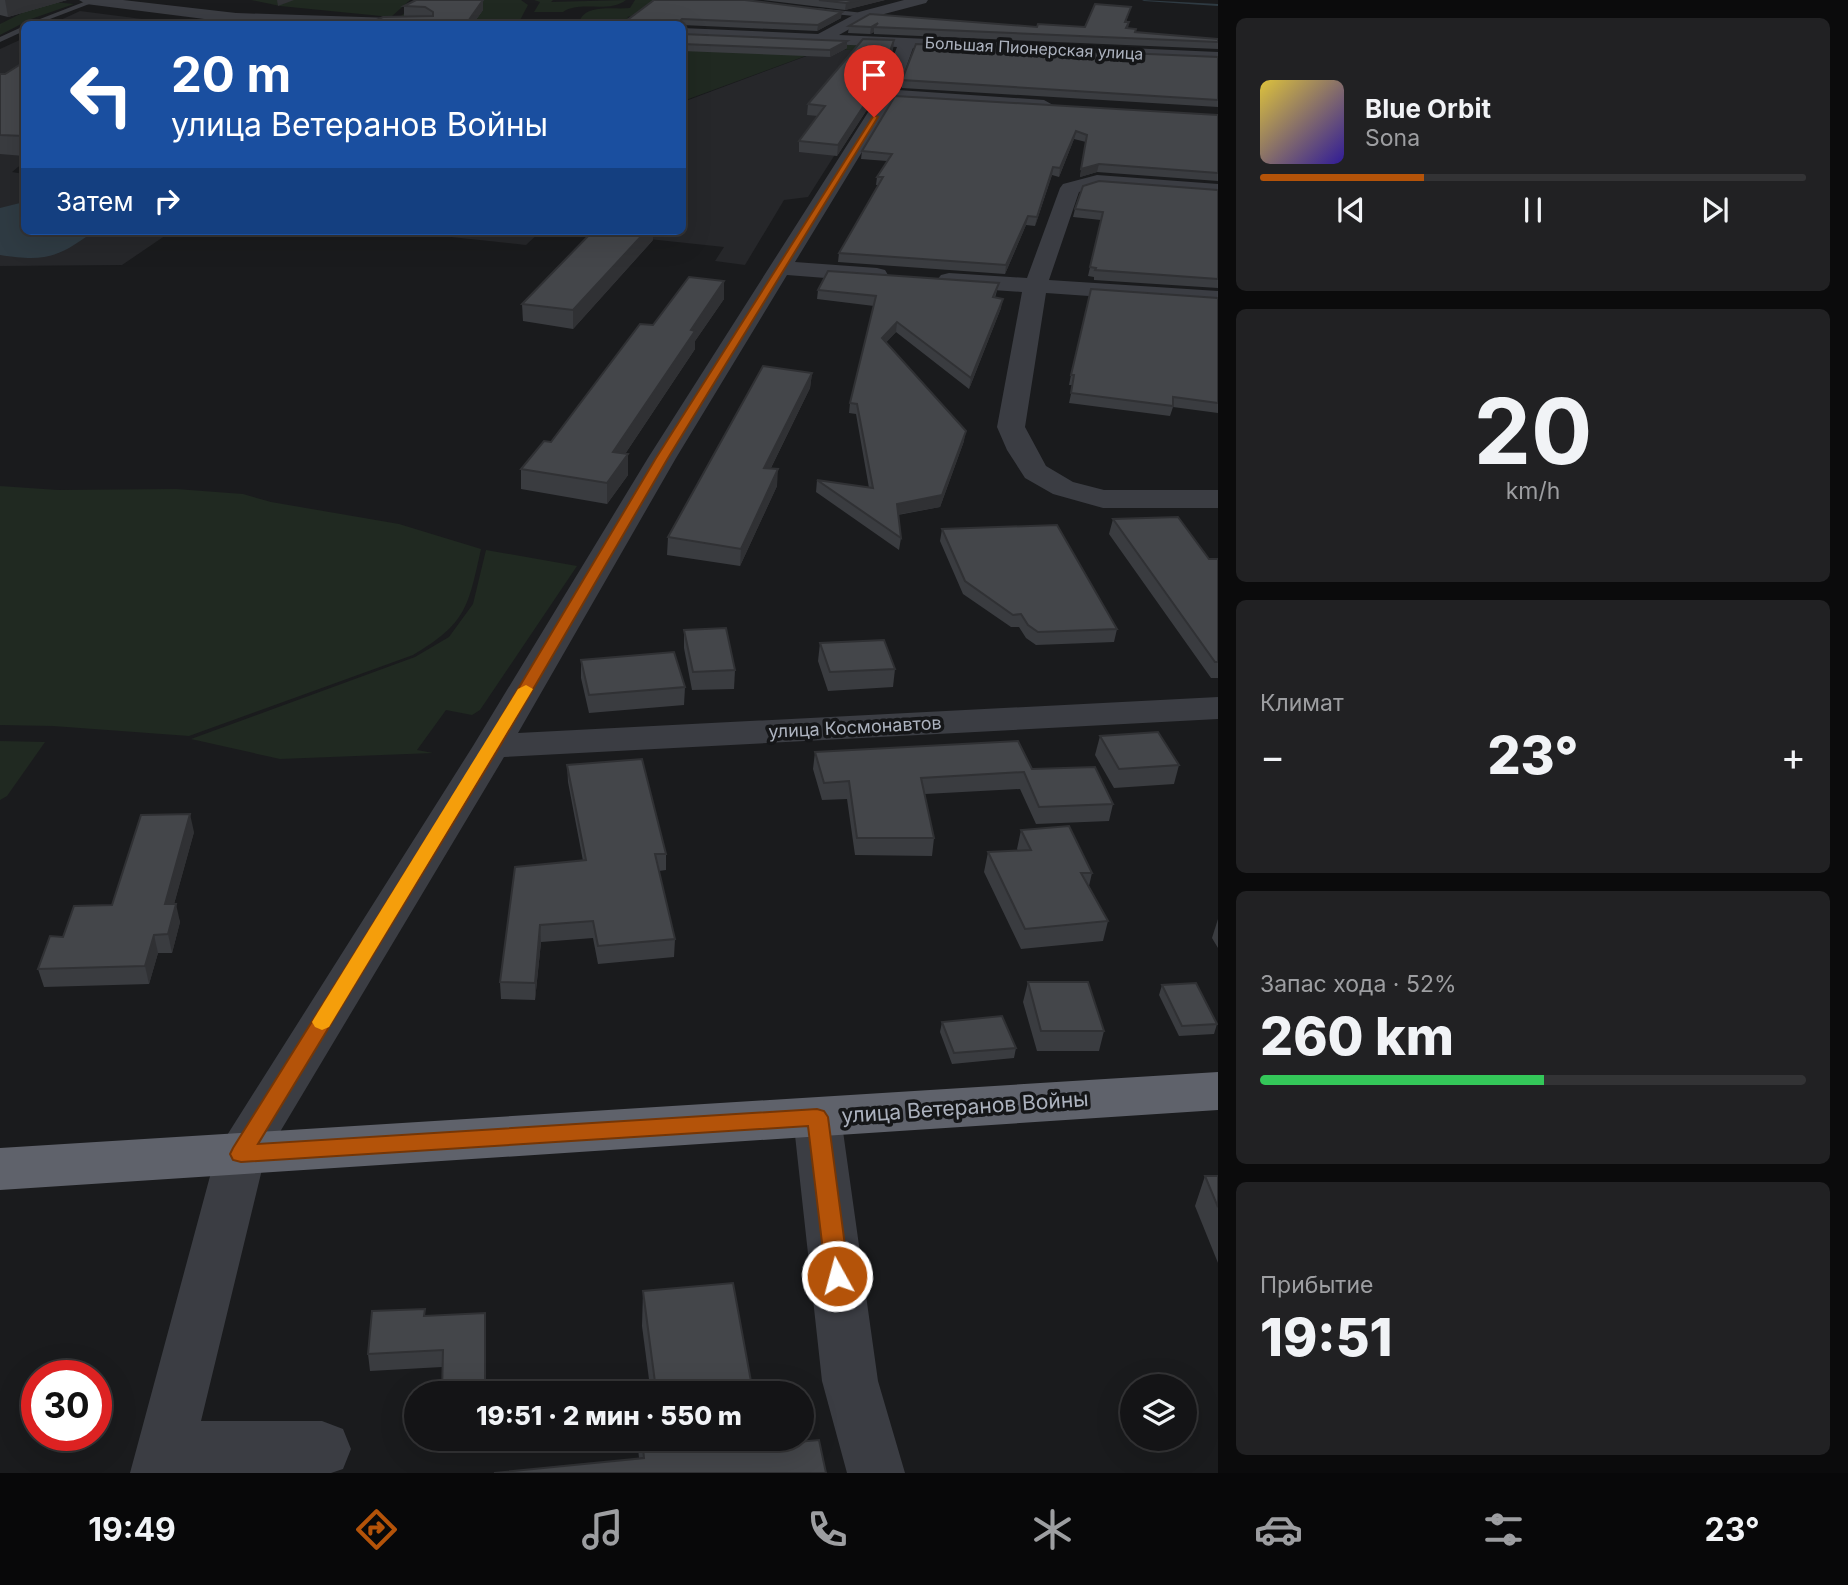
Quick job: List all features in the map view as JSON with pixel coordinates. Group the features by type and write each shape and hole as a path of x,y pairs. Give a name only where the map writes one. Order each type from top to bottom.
{"highway":[{"name":"улица Ветеранов Войны","path":"0,1168 1218,1091"}],"street":[{"path":"823,38 864,15 921,0"},
{"path":"90,1 231,18 323,21"},
{"path":"387,21 402,9"},
{"name":"Большая Пионерская улица","path":"686,33 1218,57"},
{"path":"322,1449 162,1461 241,1154 492,746 662,458 888,95 907,42"},
{"path":"888,95 1067,106"},
{"path":"1218,190 1097,181 1070,188 1035,287 1011,427 1035,472 1063,488 1103,499 1218,499"},
{"path":"780,268 901,277"},
{"path":"928,279 1218,298"},
{"name":"улица Космонавтов","path":"492,746 1218,708"},
{"path":"817,1117 850,1381 876,1473"}],"lane":[{"path":"39,21 90,1"},
{"path":"811,9 864,15"},
{"path":"0,40 21,30"}],"shaded area":[{"path":"33,0 74,4 21,21 21,24 0,35 0,24 24,12"},
{"path":"251,0 410,0 391,17 280,6"},
{"path":"521,0 528,5 520,21 430,21 402,18 415,4"},
{"path":"534,0 626,0 611,6 578,7 563,12 534,12 540,2"},
{"path":"635,0 663,0 650,13 627,17 634,21 580,21 592,10 630,8"},
{"path":"80,11 158,21 58,21"},
{"path":"686,37 877,45 892,50 892,59 889,70 880,77 885,53 827,48 686,100"},
{"path":"21,39 21,164 12,172 21,174 21,235 166,235 122,265 0,266 0,49"},
{"path":"828,48 884,53 869,101 808,197 784,200 745,265 715,261 724,247 611,235 686,235 686,101"},
{"path":"21,203 21,235 88,235 50,256 29,258 0,255 0,208"},
{"path":"432,235 537,235 526,245"},
{"path":"0,486 58,490 176,489 243,494 271,502 399,524 481,549 468,600 455,623 431,644 413,655 189,736 0,725"},
{"path":"486,550 577,566 480,710 472,715 446,710 417,750 433,753 280,759 191,739 415,657 449,637 473,604"},
{"path":"0,741 45,742 7,796 0,800"}],"building":[{"path":"416,0 483,0 468,21 374,21 383,17 433,16 433,12 425,7 404,6"},
{"path":"654,0 745,0 842,12 818,25 682,19 626,21"},
{"path":"819,0 859,0 846,3"},
{"path":"1095,4 1131,7 1125,22 1129,22 1126,28 1136,29 1135,32 1218,39 1218,42 874,27 878,23 871,27 849,26 870,14 1037,27 1038,24 1085,27"},
{"path":"686,34 847,41 830,50 686,44"},
{"path":"863,39 894,40 878,84 838,145 799,141 825,106 808,104"},
{"path":"916,44 1218,57 1218,100 902,80"},
{"path":"21,64 21,136 0,135 0,74 5,74"},
{"path":"895,96 1218,115 1218,173 1099,164 1081,169 1087,135 1076,131 1060,168 1053,167 1037,217 1028,216 1006,265 839,253 883,177 877,177 892,154 862,151"},
{"path":"1099,181 1218,190 1218,279 1095,270 1096,268 1090,267 1103,212 1075,209 1083,186"},
{"path":"589,235 642,235 573,310 522,304"},
{"path":"828,271 999,283 993,297 1003,299 971,378 897,322 882,338 966,431 942,495 897,504 901,538 817,480 873,488 857,404 850,403 876,296 818,290"},
{"path":"689,277 724,281 691,330 695,331 613,452 628,454 607,483 521,469 544,441 551,442 640,324 653,325"},
{"path":"1091,289 1218,298 1218,403 1173,397 1173,406 1071,393 1074,375 1071,375"},
{"path":"763,366 812,373 764,468 778,469 741,549 668,537"},
{"path":"1178,517 1209,559 1218,559 1218,662 1215,662 1113,519"},
{"path":"1057,525 1117,629 1038,632 1028,625 1021,614 1013,615 965,581 942,529"},
{"path":"726,628 735,670 693,672 684,630"},
{"path":"884,640 895,669 830,672 820,643"},
{"path":"674,652 685,687 589,695 581,660"},
{"path":"1158,732 1179,765 1119,769 1100,736"},
{"path":"1018,741 1032,769 1095,767 1113,804 1039,807 1024,772 921,778 934,838 857,838 849,781 824,783 815,752"},
{"path":"642,759 666,854 655,854 675,939 598,946 593,921 540,925 535,983 500,982 515,867 586,860 567,765"},
{"path":"190,814 165,904 176,904 168,934 154,935 145,966 38,969 50,936 63,937 74,906 112,905 141,815"},
{"path":"1069,826 1092,873 1081,873 1108,921 1025,929 988,852 1031,850 1021,830"},
{"path":"1028,982 1088,982 1104,1031 1041,1031"},
{"path":"1196,983 1217,1024 1182,1026 1162,985"},
{"path":"1002,1016 1016,1048 954,1053 942,1022"},
{"path":"1205,1176 1218,1176 1218,1207"},
{"path":"733,1283 751,1381 655,1381 643,1291"},
{"path":"425,1309 424,1316 485,1313 485,1381 442,1381 443,1350 368,1354 372,1311"},
{"path":"814,1440 819,1440 826,1473 494,1473 644,1458 643,1451 814,1451"}],"waterway":[{"path":"1144,0 1218,5"}],"slow traffic":[{"path":"322,1022 526,689"}],"route":[{"path":"837,1276 817,1117 241,1154 492,746 662,458 874,117"}]}
